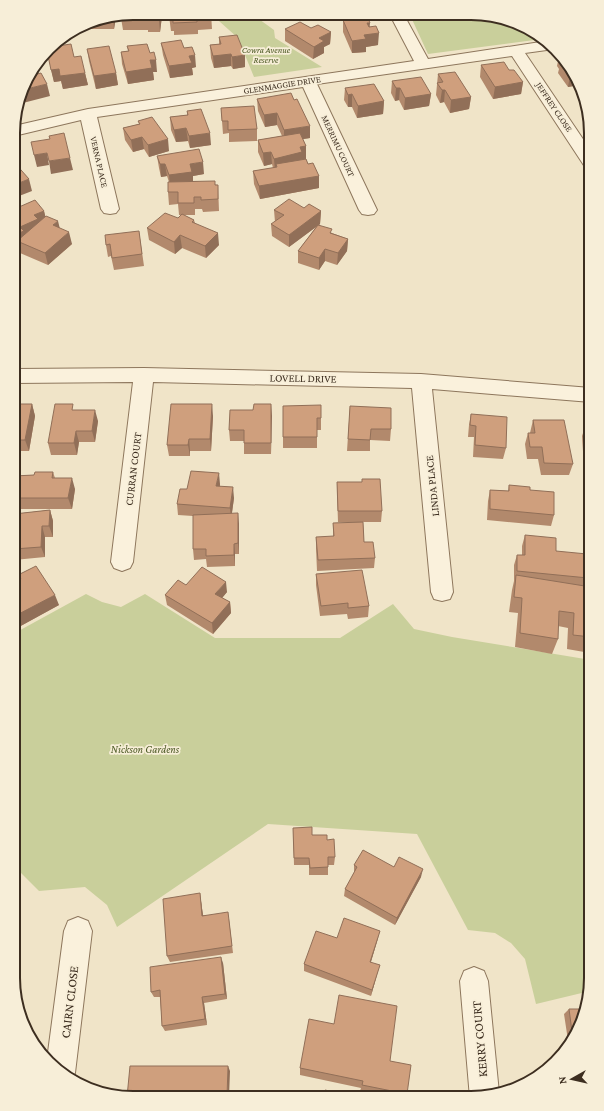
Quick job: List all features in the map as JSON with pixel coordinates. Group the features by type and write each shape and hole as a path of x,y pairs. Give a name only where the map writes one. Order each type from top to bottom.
{"street":[{"path":"400,20 423,63"},
{"name":"GLENMAGGIE DRIVE","path":"20,130 45,123 88,114 423,63 544,46"},
{"name":"JEFFREY CLOSE","path":"516,51 584,153"},
{"name":"MERRIMU COURT","path":"308,81 368,210"},
{"name":"VERNA PLACE","path":"88,114 110,209"},
{"name":"LOVELL DRIVE","path":"20,376 144,376 421,381 584,394"},
{"name":"CURRAN COURT","path":"122,562 144,376"},
{"name":"LINDA PLACE","path":"421,381 442,592"},
{"name":"CAIRN CLOSE","path":"61,1065 78,931"},
{"name":"KERRY COURT","path":"474,981 483,1090"}],"green space":[{"name":"Cowra Avenue Reserve","path":"218,20 260,20 274,30 275,38 322,67 254,77 238,38"},
{"path":"412,20 471,20 493,22 507,26 535,40 428,54"},
{"name":"Nickson Gardens","path":"86,594 102,602 121,607 145,594 215,638 340,638 393,604 414,629 452,637 584,659 583,993 536,1004 525,959 511,943 495,933 468,930 417,834 268,824 117,927 107,905 85,887 39,891 20,872 20,630"}],"building":[{"path":"173,20 197,20 197,22 173,23"},
{"path":"343,20 369,20 370,23 367,23 369,27 376,26 379,33 364,35 366,39 352,41"},
{"path":"300,22 311,28 318,25 331,32 319,38 324,41 314,47 285,29"},
{"path":"237,35 245,55 232,57 231,54 213,56 210,45 221,44 219,37"},
{"path":"181,40 184,48 192,47 195,55 189,56 192,63 169,66 161,43"},
{"path":"71,44 74,57 81,56 85,73 60,76 59,69 51,70 48,58 61,46"},
{"path":"147,44 150,53 154,52 156,60 150,60 152,68 126,72 121,52 129,51 127,46"},
{"path":"109,46 116,73 94,76 87,49"},
{"path":"504,62 509,70 514,70 523,82 495,87 481,65"},
{"path":"455,72 471,97 451,100 445,90 442,90 437,83 443,82 438,74"},
{"path":"41,73 47,84 30,88 35,76"},
{"path":"421,77 431,94 405,98 400,88 396,88 392,81"},
{"path":"374,84 384,101 358,106 352,94 348,95 345,88"},
{"path":"291,93 294,100 297,99 310,126 284,130 277,113 264,115 257,99"},
{"path":"254,106 257,129 228,130 228,121 222,121 221,108"},
{"path":"201,109 210,133 189,136 186,128 174,130 170,117 188,115 187,111"},
{"path":"152,117 168,139 148,145 142,137 131,140 123,128 140,124 138,121"},
{"path":"64,133 70,158 49,161 47,153 34,155 31,142 50,139 49,136"},
{"path":"300,133 306,146 300,147 302,152 274,159 271,152 263,153 258,140"},
{"path":"199,149 203,162 190,164 192,172 169,175 165,164 160,164 157,156"},
{"path":"306,159 308,164 313,163 319,176 259,186 253,171 277,167 276,164"},
{"path":"20,169 29,179 20,183"},
{"path":"215,181 215,185 218,185 218,199 201,200 201,197 194,197 194,203 178,203 178,192 168,192 168,182"},
{"path":"289,199 304,208 309,204 321,211 289,235 271,224 284,215 274,210"},
{"path":"35,200 44,211 34,215 38,219 20,227 20,207"},
{"path":"165,213 178,218 182,214 194,220 192,222 218,233 205,246 180,235 174,242 147,228"},
{"path":"46,216 58,221 53,225 69,232 45,253 20,242 20,238"},
{"path":"318,225 332,229 330,233 348,239 338,253 325,249 319,258 298,251"},
{"path":"20,227 24,231 20,233"},
{"path":"139,231 142,254 112,258 110,244 106,245 105,235"},
{"path":"20,404 32,404 25,440 20,440"},
{"path":"55,404 73,404 72,410 95,410 92,431 76,431 74,443 48,443"},
{"path":"171,404 212,404 210,439 189,439 188,445 167,445"},
{"path":"254,404 271,404 271,443 244,443 244,430 229,430 230,410 253,410"},
{"path":"321,405 321,418 317,418 317,437 283,437 283,406"},
{"path":"350,406 391,408 391,429 371,429 370,440 348,439"},
{"path":"471,414 507,417 506,448 475,445 476,426 470,425"},
{"path":"533,420 564,420 573,464 544,463 542,447 530,447 528,433 535,433"},
{"path":"191,471 219,473 216,486 233,487 230,508 177,504 180,489 187,489"},
{"path":"35,472 53,472 52,478 72,478 68,498 20,498 20,476 34,475"},
{"path":"362,479 380,479 382,511 338,511 337,482 362,482"},
{"path":"509,485 530,487 530,490 554,492 554,515 490,509 490,490 509,491"},
{"path":"50,510 49,526 42,526 41,547 20,549 20,513"},
{"path":"238,513 238,543 234,544 234,555 206,556 206,549 193,549 193,515"},
{"path":"363,522 364,542 373,542 375,558 318,560 316,537 334,536 333,523"},
{"path":"525,535 556,538 556,551 584,554 584,578 517,571 517,555 525,555"},
{"path":"36,566 55,595 20,613 20,574"},
{"path":"202,567 226,582 215,594 230,602 212,623 165,595 178,580 186,585"},
{"path":"362,570 369,606 348,608 348,603 321,606 316,574"},
{"path":"516,575 584,586 584,636 573,635 574,613 559,611 558,639 520,633 522,598 514,597"},
{"path":"312,827 312,835 327,835 327,840 334,839 335,857 328,857 328,867 310,868 309,858 294,858 293,828"},
{"path":"363,850 394,867 399,857 423,869 397,918 345,889 357,867 354,865"},
{"path":"200,893 202,916 228,912 232,946 167,956 163,899"},
{"path":"344,918 380,931 370,962 380,965 372,990 304,964 316,931 337,938"},
{"path":"221,957 225,994 202,997 205,1019 162,1026 160,990 151,992 150,967"},
{"path":"339,995 397,1006 390,1061 411,1065 407,1091 392,1091 362,1085 363,1081 300,1068 309,1019 334,1024"},
{"path":"569,1009 579,1009 578,1014 572,1029"},
{"path":"130,1066 228,1066 227,1091 128,1091"}]}
